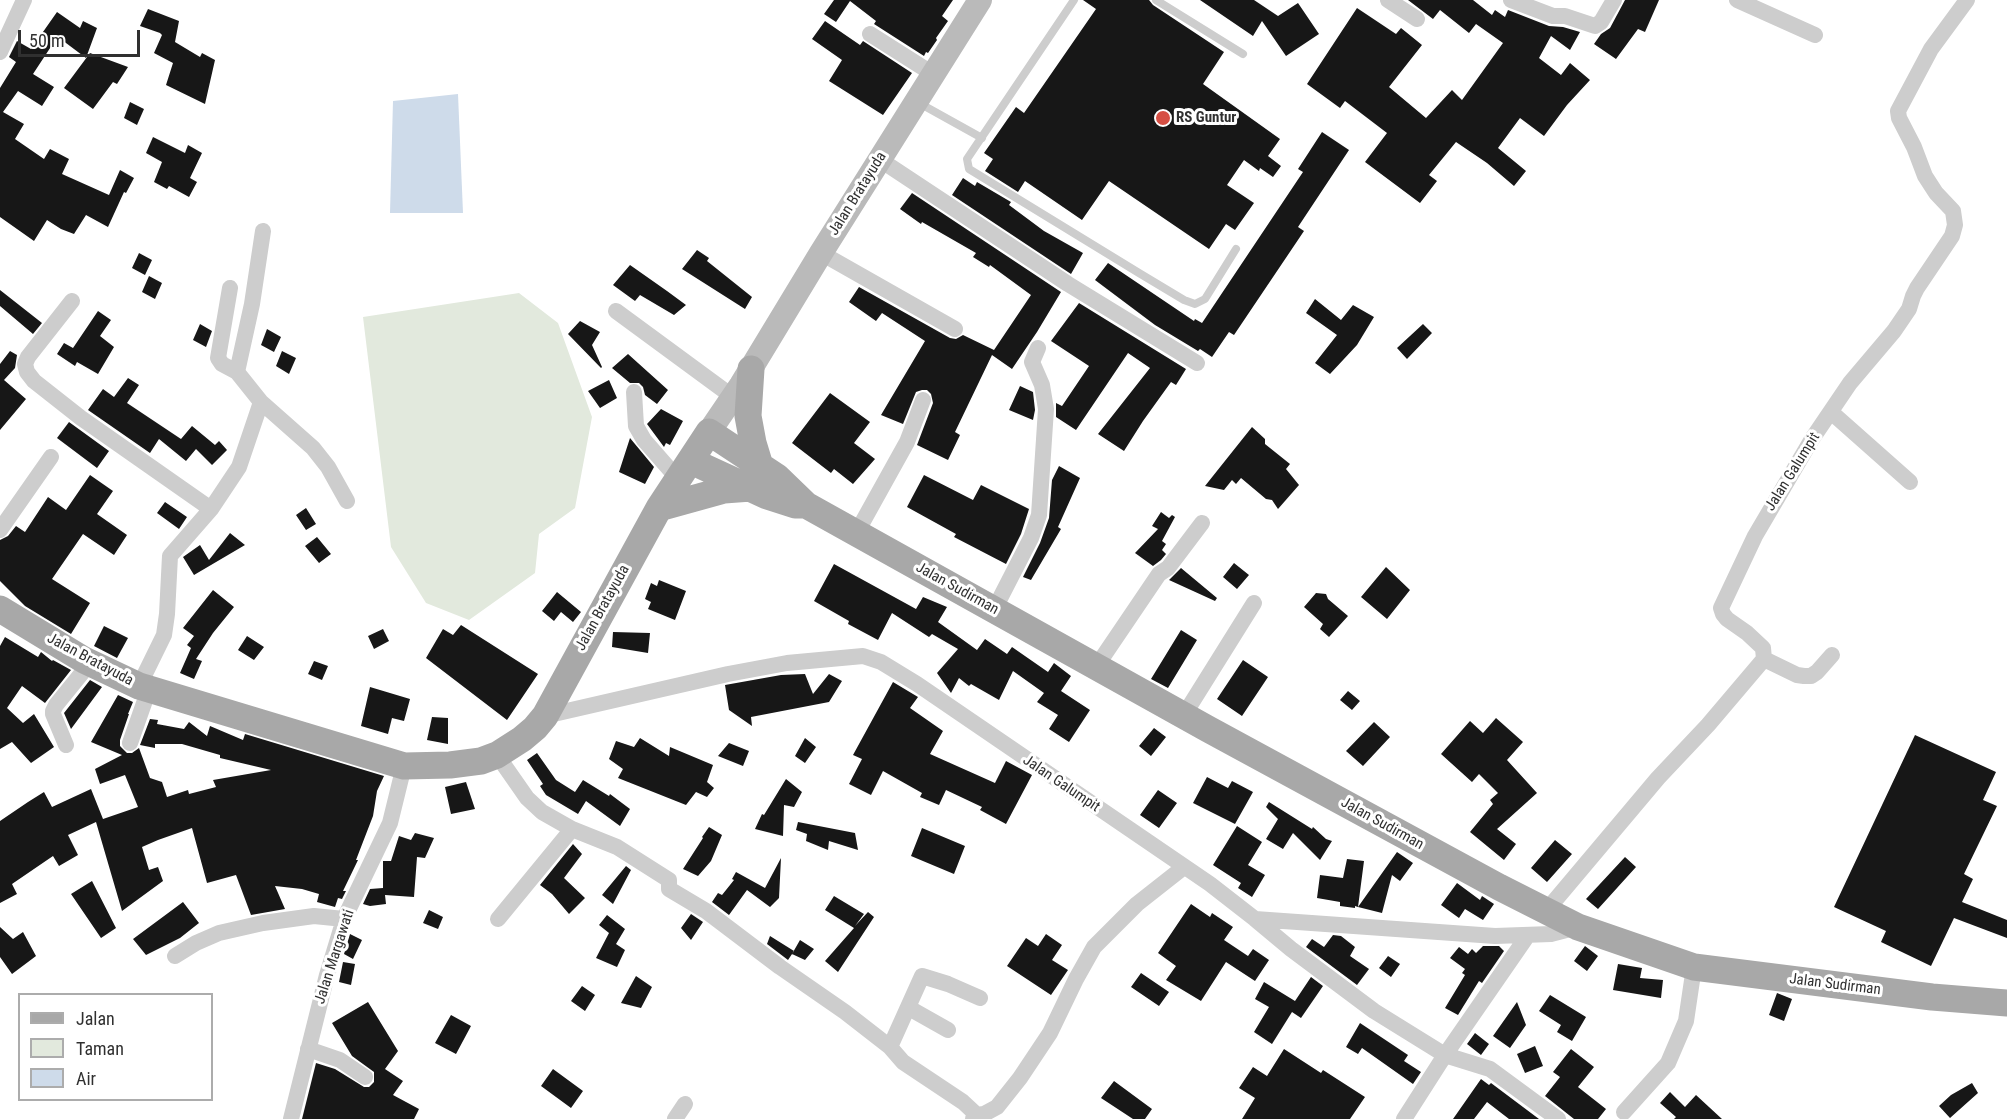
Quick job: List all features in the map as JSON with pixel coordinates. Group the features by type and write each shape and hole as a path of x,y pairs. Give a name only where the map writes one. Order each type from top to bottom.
{"main road":[{"path":"751,369 748,416 756,477"},
{"path":"709,432 756,477"},
{"name":"Jalan Bratayuda","path":"0,609 90,663 144,688 404,766 466,764 497,755 522,739 545,716 659,508 709,432"},
{"path":"685,470 756,477"},
{"path":"659,508 723,490 756,477"},
{"name":"Jalan Sudirman","path":"756,477 785,502 806,505 857,532 1184,716 1546,912 1578,927 1694,967 1932,997 2007,1003"}],"street":[{"path":"0,52 24,0"},
{"name":"Jalan Bratayuda","path":"709,432 751,369 879,159 980,0"},
{"path":"1388,0 1417,19"},
{"path":"1511,0 1553,16 1565,16 1595,26 1601,22 1614,0"},
{"path":"1737,0 1815,35"},
{"name":"Jalan Galumpit","path":"1764,659 1763,648 1747,633 1726,619 1721,608 1770,509 1831,412 1862,368 1894,331 1909,309 1917,288 1952,236 1955,225 1953,211 1936,193 1925,176 1898,111 1931,49 1967,0"},
{"path":"870,34 933,74"},
{"path":"879,159 1068,284 1197,363"},
{"path":"237,372 252,304 263,231"},
{"path":"821,253 955,329"},
{"path":"230,288 218,358 222,364 237,372 261,402 313,448 328,467 347,501"},
{"path":"72,301 28,357 25,364 27,372 34,381 81,418 211,509"},
{"path":"616,311 733,397"},
{"path":"994,610 1031,538 1039,515 1046,409 1042,385 1032,362 1038,348"},
{"path":"634,392 636,426 644,440 685,470"},
{"path":"857,532 907,442 923,400"},
{"path":"130,743 144,688 164,635 170,556 211,509 239,467 261,402"},
{"path":"1831,412 1910,482"},
{"path":"0,530 51,458"},
{"path":"1096,667 1160,574 1168,568 1202,523"},
{"path":"1184,716 1254,603"},
{"path":"1546,912 1658,778 1708,725 1764,659 1797,675 1811,676 1832,655"},
{"name":"Jalan Galumpit","path":"545,716 681,684 787,663 863,657 882,662 1184,867 1255,918 1291,949 1374,1011 1445,1055 1490,1069 1557,1119"},
{"path":"66,745 53,714 56,705 90,663"},
{"path":"497,755 526,798 542,812 573,829 617,847 669,880 669,889 706,910 890,1047 903,1062 963,1102 975,1117 997,1107 1020,1078 1050,1033 1094,947 1137,904 1184,867"},
{"name":"Jalan Margawati","path":"291,1119 327,975 344,919 390,823 404,766"},
{"path":"498,919 573,829"},
{"path":"175,956 219,933 263,923 314,916 344,919"},
{"path":"1255,918 1494,936 1551,934 1578,927"},
{"path":"1404,1119 1528,935"},
{"path":"1624,1112 1668,1063 1686,1021 1694,967"},
{"path":"890,1047 922,975 980,998"},
{"path":"909,1008 948,1030"},
{"path":"308,1049 340,1060 365,1077"},
{"path":"675,1119 685,1104"}],"lane":[{"path":"1074,0 967,159 969,169 1184,300 1195,304 1204,299 1236,249"},
{"path":"1156,0 1243,54"},
{"path":"916,101 982,138"}],"green space":[{"path":"519,293 558,323 592,417 575,508 539,534 535,573 469,620 426,603 391,547 363,317"}],"water":[{"path":"458,94 463,213 390,213 393,101"}],"building":[{"path":"834,0 953,0 942,16 948,21 924,56 874,24 876,21 850,1 836,22 824,14"},
{"name":"RS Guntur","path":"1083,0 1149,0 1153,5 1224,52 1203,84 1280,139 1268,156 1281,166 1273,177 1260,168 1259,171 1244,160 1227,185 1254,203 1235,230 1226,224 1209,249 1109,181 1082,220 1025,181 1018,192 985,171 993,159 984,153 1016,107 1024,113 1096,9"},
{"path":"1200,0 1254,0 1278,16 1298,3 1319,34 1286,56 1262,21 1253,36"},
{"path":"1408,0 1473,0 1492,15 1495,10 1505,17 1508,10 1549,26 1580,32 1570,50 1551,36 1539,58 1561,75 1570,63 1590,80 1567,105 1544,136 1520,118 1498,148 1526,171 1514,186 1487,163 1456,142 1429,175 1437,181 1420,203 1365,162 1387,133 1345,101 1340,108 1307,84 1357,8 1396,34 1401,28 1422,45 1389,87 1426,118 1452,90 1462,100 1503,43 1476,24 1469,33 1440,10 1433,19"},
{"path":"1625,0 1659,0 1645,32 1638,29 1616,59 1594,44 1601,34 1610,28"},
{"path":"148,9 179,21 175,42 200,57 202,53 215,60 205,104 166,85 173,63 154,53 162,35 140,26"},
{"path":"57,12 80,28 83,21 97,28 86,58 62,40 60,42 56,39 33,74 54,87 42,106 18,91 3,112 24,124 15,139 44,159 50,149 69,159 62,174 109,195 120,170 134,178 126,193 124,192 108,227 86,215 74,234 47,220 34,241 0,217 0,88 16,62 9,57 17,41 31,49"},
{"path":"825,21 860,45 863,41 912,73 883,115 829,81 842,60 812,39"},
{"path":"90,53 128,67 117,84 113,82 93,109 64,88"},
{"path":"130,102 144,109 137,125 124,118"},
{"path":"1322,132 1349,150 1298,227 1304,231 1234,335 1229,332 1212,357 1155,325 1095,280 1108,263 1194,321 1195,319 1202,323 1303,172 1298,169"},
{"path":"153,137 185,153 188,145 202,153 190,178 197,182 189,197 169,186 167,189 154,182 162,162 146,153"},
{"path":"963,178 975,186 977,182 1011,202 1009,205 1044,231 1083,253 1071,274 952,195"},
{"path":"912,193 1061,292 1012,369 992,355 955,432 960,435 948,460 917,445 933,403 931,394 927,390 916,392 903,424 881,415 925,341 882,313 876,321 849,302 859,287 950,338 956,339 963,335 994,350 1031,295 990,265 989,267 973,257 976,253 922,222 921,224 900,209"},
{"path":"697,250 709,258 707,261 752,297 745,309 682,269"},
{"path":"139,253 152,260 145,275 132,268"},
{"path":"630,265 686,305 674,315 640,295 635,301 613,285"},
{"path":"149,276 162,283 155,299 142,292"},
{"path":"0,290 42,323 33,334 0,306"},
{"path":"1315,299 1341,320 1353,305 1374,317 1357,345 1330,374 1315,363 1337,335 1306,313"},
{"path":"1079,303 1186,369 1176,385 1171,382 1124,451 1098,434 1150,368 1128,353 1076,430 1056,417 1056,403 1062,406 1089,366 1051,341"},
{"path":"98,311 111,320 100,336 114,347 98,374 77,362 75,366 57,354 64,343 73,348"},
{"path":"580,321 600,332 592,345 601,368 568,334"},
{"path":"200,324 212,331 206,347 193,340"},
{"path":"1423,324 1432,333 1407,359 1397,348"},
{"path":"267,329 281,337 274,352 261,345"},
{"path":"10,351 17,355 15,368 4,380 26,399 0,430 0,364"},
{"path":"282,351 296,358 289,374 276,366"},
{"path":"628,354 668,390 657,404 645,395 639,383 630,383 612,368"},
{"path":"128,378 139,385 127,403 181,439 192,426 215,445 219,441 227,450 212,465 196,449 186,461 159,439 150,453 88,410 103,389 114,397"},
{"path":"609,380 617,398 600,408 588,391"},
{"path":"1020,386 1033,392 1035,410 1033,420 1009,410"},
{"path":"830,393 870,422 854,443 875,459 853,484 834,469 831,473 792,443"},
{"path":"661,409 683,421 670,445 666,443 664,447 647,424"},
{"path":"69,422 109,451 97,468 57,438"},
{"path":"1252,427 1265,439 1265,444 1290,464 1286,469 1299,485 1278,509 1272,500 1266,499 1241,478 1236,484 1232,480 1224,490 1205,486"},
{"path":"630,438 654,467 645,484 619,472"},
{"path":"1059,466 1080,478 1058,527 1061,529 1031,580 1023,577 1040,543 1049,518 1052,480"},
{"path":"90,475 113,491 97,514 127,535 114,555 83,534 52,579 90,603 71,634 25,606 0,581 0,540 8,536 16,526 25,532 48,497 66,510"},
{"path":"924,475 973,500 981,485 1029,509 1021,534 1006,564 954,537 956,534 907,507"},
{"path":"165,502 187,517 179,529 157,513"},
{"path":"306,508 316,524 306,530 296,515"},
{"path":"1161,512 1169,518 1172,515 1175,517 1162,541 1166,544 1162,550 1166,554 1153,566 1135,553 1158,529 1152,526"},
{"path":"230,533 245,545 194,575 183,557 200,545 209,560"},
{"path":"317,537 331,554 319,563 305,546"},
{"path":"1234,563 1249,575 1237,589 1223,577"},
{"path":"834,564 916,609 923,597 947,607 938,622 977,650 985,639 1007,654 1012,647 1048,672 1054,663 1071,676 1061,691 1090,710 1069,742 1049,729 1058,715 1037,702 1044,693 1013,671 999,700 971,684 969,686 959,678 951,693 937,673 958,649 932,634 929,637 892,613 878,640 848,624 849,621 814,601"},
{"path":"1386,567 1410,590 1387,619 1361,597"},
{"path":"1181,568 1217,598 1215,601 1169,580"},
{"path":"659,580 686,591 675,620 648,609 651,602 645,599 651,583 657,586"},
{"path":"213,590 234,607 196,659 202,661 194,679 180,673 191,648 187,645 194,636 183,628"},
{"path":"557,592 581,612 573,622 561,612 554,621 542,611"},
{"path":"1316,593 1326,594 1328,599 1348,616 1329,637 1320,629 1323,624 1304,607"},
{"path":"461,625 538,674 507,720 426,658 443,629 453,635"},
{"path":"104,626 128,638 117,658 94,646"},
{"path":"383,629 389,641 374,649 368,636"},
{"path":"1181,630 1197,640 1168,688 1151,679"},
{"path":"613,632 650,633 648,653 612,647"},
{"path":"247,636 264,647 254,660 238,650"},
{"path":"5,637 38,657 41,652 52,661 71,670 45,703 22,686 7,708 23,723 34,714 54,747 31,763 12,742 0,749 0,646"},
{"path":"1243,660 1268,677 1242,716 1217,699"},
{"path":"314,661 328,666 322,680 308,674"},
{"path":"805,674 813,694 829,674 842,681 829,702 751,717 752,726 729,710 725,685 781,675"},
{"path":"90,680 102,687 71,729 64,713"},
{"path":"893,682 918,697 910,708 943,731 930,754 995,783 1006,761 1032,775 1006,824 980,810 982,807 946,790 939,805 920,797 922,793 883,771 871,795 849,784 862,759 853,755"},
{"path":"370,687 410,699 404,721 392,718 388,734 361,726"},
{"path":"1348,691 1360,701 1352,710 1340,700"},
{"path":"118,695 133,702 120,746 127,753 132,753 139,748 150,778 162,782 167,797 188,790 189,794 216,787 213,780 271,770 220,758 220,755 182,744 155,744 155,748 140,745 150,719 158,720 157,724 184,729 189,722 207,736 210,726 243,740 245,734 384,776 377,791 373,816 356,860 358,860 343,891 346,891 342,899 338,898 335,907 317,902 319,894 302,889 275,886 285,909 251,915 236,875 207,883 192,828 142,847 149,870 158,867 163,881 122,911 96,822 68,835 78,855 59,866 53,856 12,884 17,894 0,903 0,821 44,792 52,807 91,789 103,819 138,807 125,775 100,784 95,769 122,755 91,742"},
{"path":"432,717 448,718 448,744 427,740"},
{"path":"1496,718 1523,742 1507,760 1537,793 1497,829 1516,844 1504,860 1470,832 1493,804 1490,800 1498,793 1479,774 1472,782 1441,754 1470,721 1483,733"},
{"path":"1374,722 1390,737 1363,766 1346,751"},
{"path":"1154,728 1166,737 1151,756 1139,746"},
{"path":"1915,735 1996,772 1983,800 1997,806 1964,874 1973,879 1962,902 2007,920 2007,938 1954,918 1931,966 1881,942 1886,931 1834,907"},
{"path":"640,738 669,756 670,747 713,765 707,782 714,788 707,797 696,792 686,805 618,778 623,769 609,759 616,741 634,747"},
{"path":"805,738 816,747 805,763 795,756"},
{"path":"729,743 749,751 743,766 718,756"},
{"path":"537,753 556,780 575,792 583,780 609,796 610,794 630,809 620,826 586,801 578,814 546,795 540,786 543,784 527,760"},
{"path":"1207,777 1228,788 1232,781 1253,792 1235,824 1193,803"},
{"path":"786,779 802,792 794,807 784,805 783,836 755,829 762,814 764,815"},
{"path":"466,782 475,809 451,814 445,787"},
{"path":"1158,790 1177,803 1159,828 1140,815"},
{"path":"1269,802 1312,829 1313,827 1326,839 1332,841 1320,860 1293,833 1283,849 1266,839 1278,819 1266,807"},
{"path":"798,822 855,833 858,850 829,841 828,850 806,841 807,834 796,830"},
{"path":"1237,826 1262,842 1248,865 1265,875 1252,897 1238,888 1241,883 1213,865"},
{"path":"709,827 722,835 711,861 698,876 683,869"},
{"path":"922,828 965,846 954,874 911,856"},
{"path":"415,833 434,838 425,858 417,857 414,897 385,895 386,904 370,906 363,904 370,889 383,888 383,861 391,861 399,836 411,840"},
{"path":"1555,840 1572,854 1547,882 1531,868"},
{"path":"573,844 582,854 564,878 585,898 569,914 552,894 540,885"},
{"path":"1397,852 1413,863 1400,881 1392,875 1382,913 1358,907"},
{"path":"1625,857 1636,867 1598,909 1586,899"},
{"path":"781,858 779,898 770,907 747,890 729,915 712,902 718,893 722,895 734,880 732,879 736,872 765,888"},
{"path":"1347,859 1364,861 1358,907 1355,906 1355,908 1340,906 1340,902 1317,898 1320,875 1343,878"},
{"path":"626,866 631,870 613,904 602,895"},
{"path":"92,881 116,928 101,938 71,894"},
{"path":"1457,883 1480,900 1482,896 1494,904 1483,920 1465,909 1459,918 1441,905"},
{"path":"834,896 864,914 855,926 868,912 874,917 838,972 825,961 854,928 825,910"},
{"path":"183,902 199,923 180,938 146,955 133,939"},
{"path":"1191,904 1210,917 1212,913 1233,927 1224,940 1248,956 1253,949 1269,960 1255,981 1226,962 1201,1001 1166,980 1176,966 1158,953"},
{"path":"429,910 443,917 438,929 423,923"},
{"path":"691,914 703,922 691,940 681,928"},
{"path":"607,915 625,929 616,944 625,950 617,967 596,958 609,933 599,925"},
{"path":"0,927 13,939 23,932 36,956 12,974 0,957"},
{"path":"350,934 362,940 353,959 344,954"},
{"path":"1046,934 1062,945 1052,960 1068,970 1051,995 1007,966 1026,938 1038,946"},
{"path":"1333,935 1341,936 1355,947 1350,956 1369,969 1357,985 1306,947 1312,939 1324,947"},
{"path":"770,936 794,951 788,960 767,944"},
{"path":"800,940 814,949 805,960 792,954"},
{"path":"1483,946 1499,946 1504,951 1482,983 1479,981 1458,1015 1445,1008 1465,975 1462,973 1465,969 1450,958 1459,947 1468,954 1472,949 1476,953"},
{"path":"1585,946 1598,956 1587,971 1574,961"},
{"path":"1388,956 1400,964 1391,977 1379,968"},
{"path":"343,962 355,964 351,985 339,982"},
{"path":"1618,964 1642,968 1640,978 1663,980 1661,998 1613,990"},
{"path":"1141,973 1169,992 1159,1006 1131,987"},
{"path":"636,976 652,987 641,1008 621,1003"},
{"path":"1311,977 1323,986 1301,1018 1292,1012 1272,1044 1254,1032 1269,1007 1255,999 1264,982 1295,1001"},
{"path":"582,986 595,995 585,1011 571,1001"},
{"path":"1777,993 1792,999 1784,1021 1769,1015"},
{"path":"1550,995 1586,1017 1572,1041 1557,1032 1561,1025 1539,1011"},
{"path":"368,1002 398,1051 385,1069 403,1081 393,1095 419,1109 414,1119 302,1119 316,1063 335,1069 364,1087 369,1087 374,1082 374,1072 352,1056 332,1023"},
{"path":"1517,1002 1526,1025 1510,1048 1493,1036"},
{"path":"451,1015 471,1026 456,1054 435,1043"},
{"path":"1360,1023 1408,1055 1404,1061 1421,1072 1413,1084 1362,1048 1358,1054 1346,1047"},
{"path":"1475,1033 1489,1044 1481,1055 1467,1044"},
{"path":"1535,1046 1543,1066 1525,1073 1517,1054"},
{"path":"1284,1049 1321,1073 1323,1070 1365,1097 1350,1119 1242,1119 1255,1098 1239,1088 1253,1067 1267,1076"},
{"path":"1571,1049 1594,1067 1578,1087 1606,1109 1598,1119 1574,1119 1545,1096 1560,1077 1553,1072"},
{"path":"553,1069 583,1091 571,1108 541,1086"},
{"path":"1481,1079 1489,1085 1491,1083 1539,1119 1509,1119 1487,1102 1474,1119 1453,1119"},
{"path":"1114,1081 1152,1109 1145,1119 1133,1119 1101,1098"},
{"path":"1972,1083 1978,1093 1950,1118 1939,1106 1951,1095"},
{"path":"1670,1092 1685,1107 1696,1095 1722,1119 1674,1119 1676,1117 1660,1103"}],"place":[{"name":"RS Guntur","path":"1163,118"}]}
